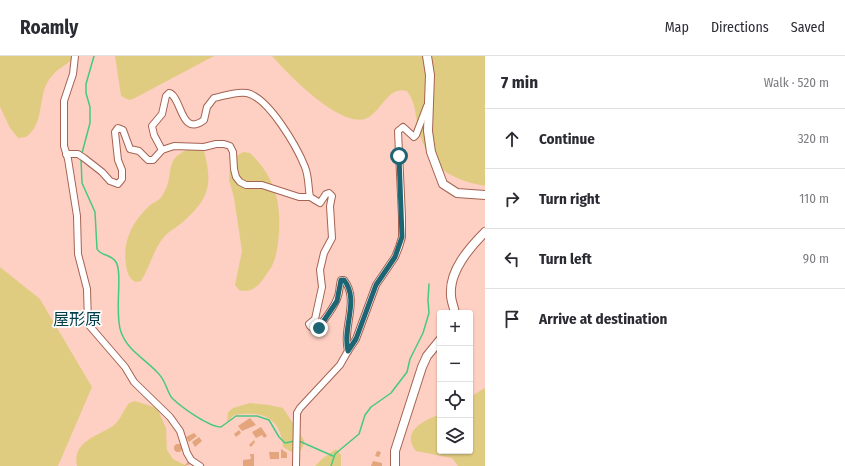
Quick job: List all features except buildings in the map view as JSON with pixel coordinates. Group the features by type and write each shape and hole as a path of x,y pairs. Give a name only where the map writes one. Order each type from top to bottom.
{"main road":[{"path":"427,56 430,75 430,97 427,115 428,131 431,152 443,184 457,192 485,195"},
{"path":"454,310 450,296 451,282 473,245 485,232"},
{"path":"395,466 395,451 422,367 427,356 437,344"}],"street":[{"path":"76,56 73,74 64,101 64,146 76,216 78,254 87,289 88,324 125,367 134,382 170,417 180,431 187,453 191,460 200,466"},
{"path":"162,150 154,135 152,126 162,114 166,96 169,93 174,97 182,116 193,124 204,120 207,107 214,98 233,93 247,93 266,105 295,145 305,167 310,197"},
{"path":"296,466 298,413 300,408 340,364 356,339 376,285 395,257 402,237 398,131 403,127 414,137 416,135 430,97"},
{"path":"66,154 78,154 102,172 110,181 118,184 122,179 122,170 118,160 115,132 118,128 123,130 130,149 139,151 145,158 154,160 162,150 174,146 204,148 216,144 224,144 230,146 233,152 236,177 240,182 246,185 262,186 299,197 310,197 320,203 326,194 332,196 330,206 332,238 324,254 320,270 322,286 315,319 309,324 314,329 319,328 323,323 337,301 341,280 344,280 349,290 352,308 346,329 348,351"}],"shaded area":[{"path":"0,56 78,56 53,74 50,78 44,90 36,126 26,137 18,138 10,128 0,107"},
{"path":"115,56 214,56 129,100 121,96"},
{"path":"272,56 485,56 485,186 471,183 448,174 432,159 421,137 412,99 407,91 401,90 395,92 369,117 358,120 345,117 317,99 290,75"},
{"path":"192,148 200,148 204,151 207,162 208,180 205,196 194,212 164,237 157,247 141,281 136,282 127,271 125,257 127,241 130,233 142,213 162,196 169,181 172,162 182,152"},
{"path":"243,152 250,153 255,158 271,180 276,193 279,223 277,251 272,266 259,285 247,291 239,290 235,285 242,251 234,198 229,180 230,169 235,157"},
{"path":"0,267 40,299 92,387 58,466 0,466"},
{"path":"485,388 485,466 458,466 452,458 416,451 412,444 411,438 413,432 416,427 437,416 437,454 473,454 473,395"},
{"path":"135,401 157,408 166,428 167,450 173,459 187,466 77,466 76,458 82,445 94,436 113,426 118,421 129,403"},
{"path":"250,403 283,408 304,440 304,444 300,452 295,454 283,447 278,428 274,422 261,415 234,415 227,422 228,412 233,408"},
{"path":"336,449 341,455 341,466 315,466 322,459"}],"waterway":[{"path":"82,153 90,123 90,107 86,93 86,84 94,56"},
{"path":"81,159 82,183 95,212 97,249 101,253 114,259 118,268 118,315 119,324 124,339 132,349 160,375 172,398 188,411 203,420 221,427 236,416 257,416 269,420 279,437 285,443 295,441"},
{"path":"331,466 335,454 359,434 365,415 371,407 391,393 407,372 410,359 423,333 429,313 429,284"},
{"path":"299,441 333,456"}],"district":[{"name":"屋形原","path":"77,319"}],"route":[{"path":"319,328 328,312 337,301 341,280 344,280 349,290 352,308 348,317 346,329 348,351 356,339 376,285 395,257 402,237 399,156"}]}
